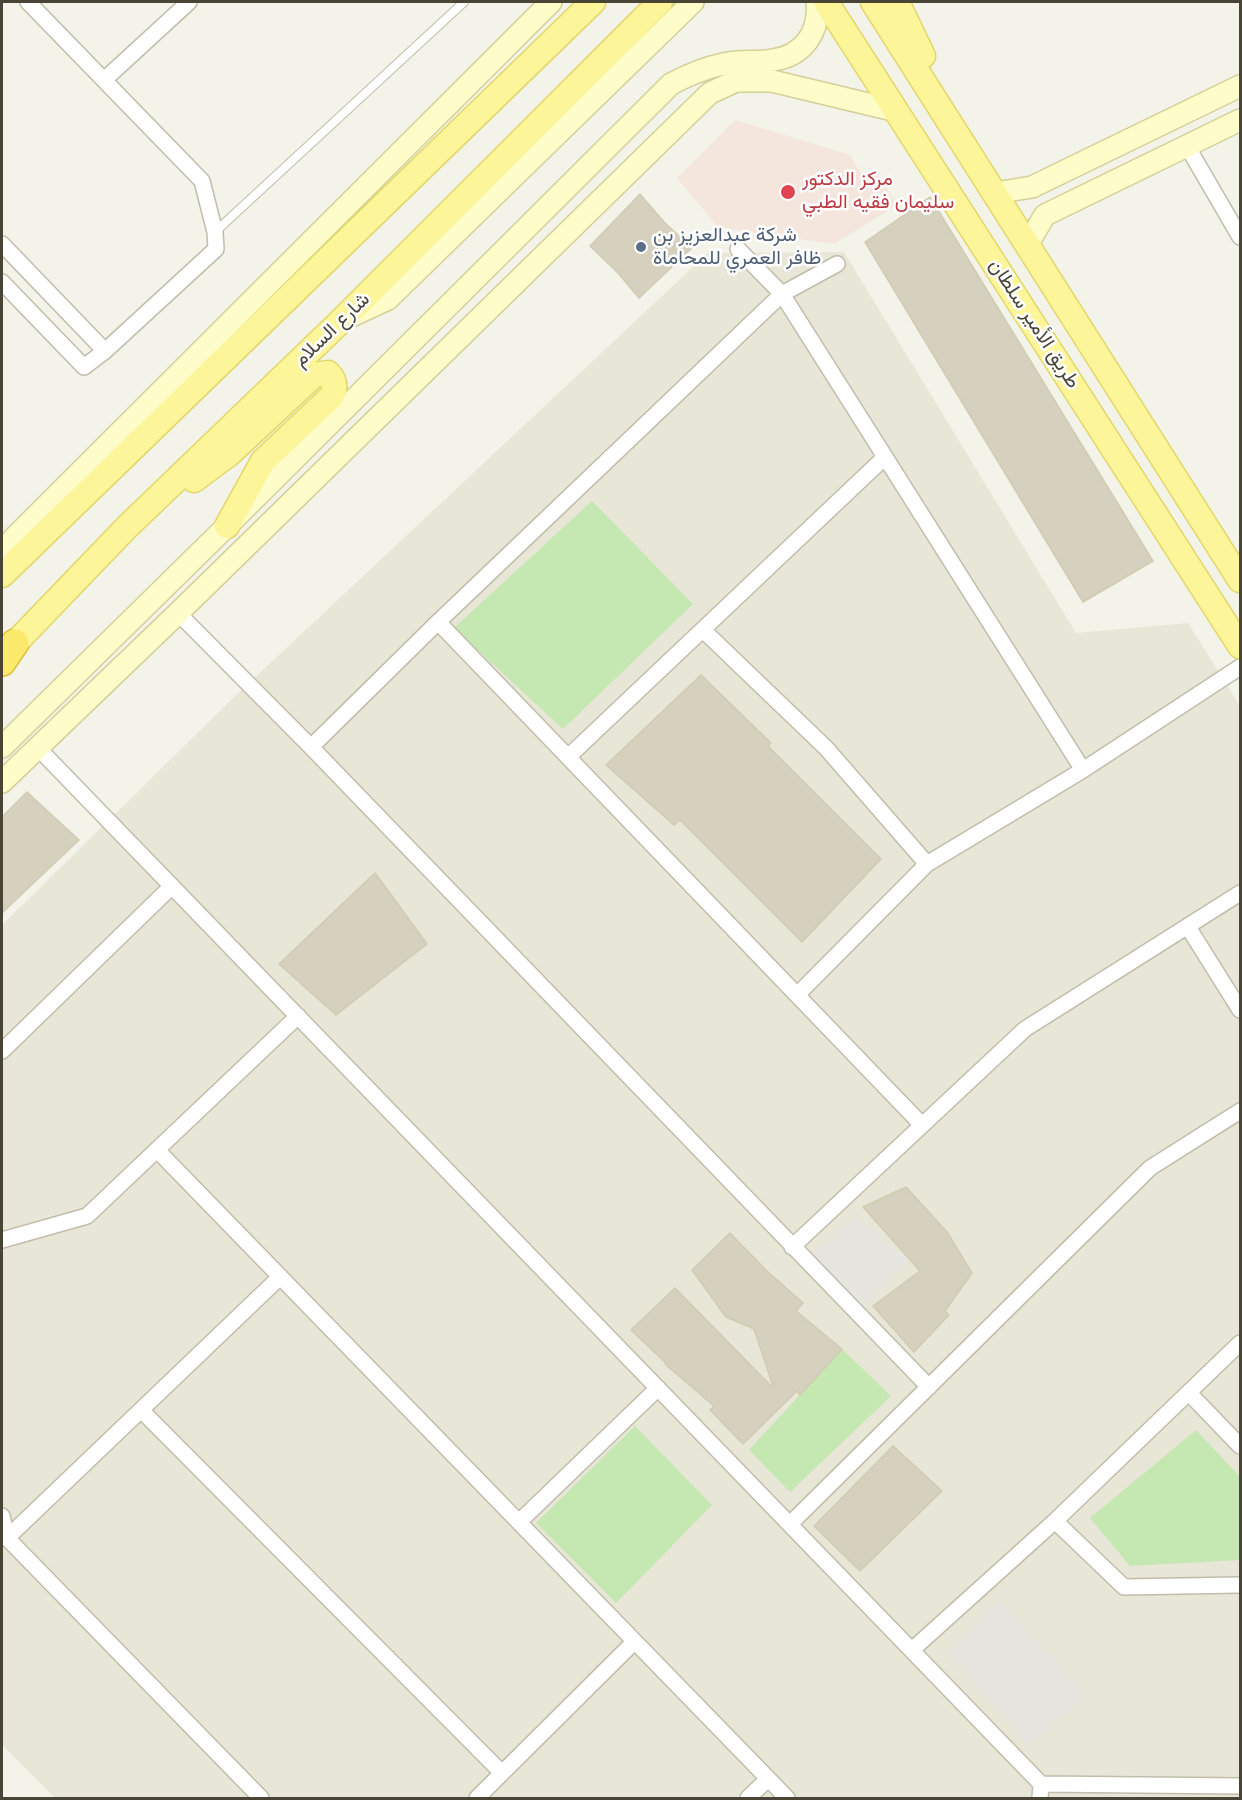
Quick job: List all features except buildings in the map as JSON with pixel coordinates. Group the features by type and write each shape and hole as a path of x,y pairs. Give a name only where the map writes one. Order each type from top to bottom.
{"main road":[{"path":"2,553 13,539 551,2"},
{"path":"2,575 594,2"},
{"name":"شارع السلام","path":"6,654 126,528 344,319 660,2"},
{"path":"344,319 388,299 693,2"},
{"path":"2,747 671,84 698,70 725,63 774,60 793,55 809,41 816,28 817,2"},
{"name":"طريق الأمير سلطان","path":"826,2 1240,646"},
{"name":"طريق الأمير سلطان","path":"873,2 1240,580"},
{"path":"897,2 971,156"},
{"path":"2,782 710,93 736,81 772,81 897,111"},
{"path":"994,193 1032,187 1240,86"},
{"path":"1027,245 1045,215 1240,120"},
{"path":"126,528 229,454 314,375 328,373 333,378 335,390 333,396 263,461 227,526"}],"street":[{"path":"2,282 84,367 105,351 216,249 215,232 201,180 28,2"},
{"path":"104,80 189,2"},
{"path":"1187,146 1240,237"},
{"path":"2,244 105,351"},
{"path":"738,249 782,294 1083,770"},
{"path":"311,747 438,622 782,294 837,264"},
{"path":"568,757 885,457"},
{"path":"178,613 311,747 929,1387"},
{"path":"438,622 922,1125"},
{"path":"703,630 826,748 927,864"},
{"path":"797,994 927,864 1083,770 1240,666"},
{"path":"38,748 913,1649 1041,1791 1240,1786"},
{"path":"2,1051 172,886"},
{"path":"792,1247 1024,1029 1240,894"},
{"path":"1188,927 1240,1010"},
{"path":"2,1240 87,1216 298,1016"},
{"path":"790,1524 1150,1168 1240,1112"},
{"path":"157,1150 787,1798"},
{"path":"7,1538 280,1277"},
{"path":"913,1649 1055,1521 1240,1343"},
{"path":"519,1522 658,1388"},
{"path":"1189,1393 1240,1446"},
{"path":"141,1410 502,1773"},
{"path":"2,1516 7,1538 261,1798"},
{"path":"1055,1521 1124,1587 1240,1585"},
{"path":"477,1798 634,1642"},
{"path":"748,1798 768,1779"}],"lane":[{"path":"215,232 464,2"}],"shaded area":[{"name":"مركز الدكتور سليمان فقيه الطبي","path":"735,120 850,155 862,175 875,169 897,205 834,244 718,227 677,178"},
{"path":"844,252 1076,633 1188,623 1240,706 1240,1798 55,1798 2,1745 2,925 233,698 708,253"},
{"path":"856,1218 909,1260 856,1312 805,1259"},
{"path":"999,1600 1086,1695 1029,1745 949,1653"}],"green space":[{"path":"592,501 693,604 563,729 454,628"},
{"path":"842,1349 891,1396 790,1492 749,1450"},
{"path":"635,1426 712,1505 616,1603 536,1523"},
{"path":"1196,1430 1240,1477 1240,1560 1130,1566 1090,1518"}],"place":[{"name":"مركز الدكتور سليمان فقيه الطبي","path":"788,192"},
{"name":"شركة عبدالعزيز بن ظافر العمري للمحاماة","path":"641,247"}]}
